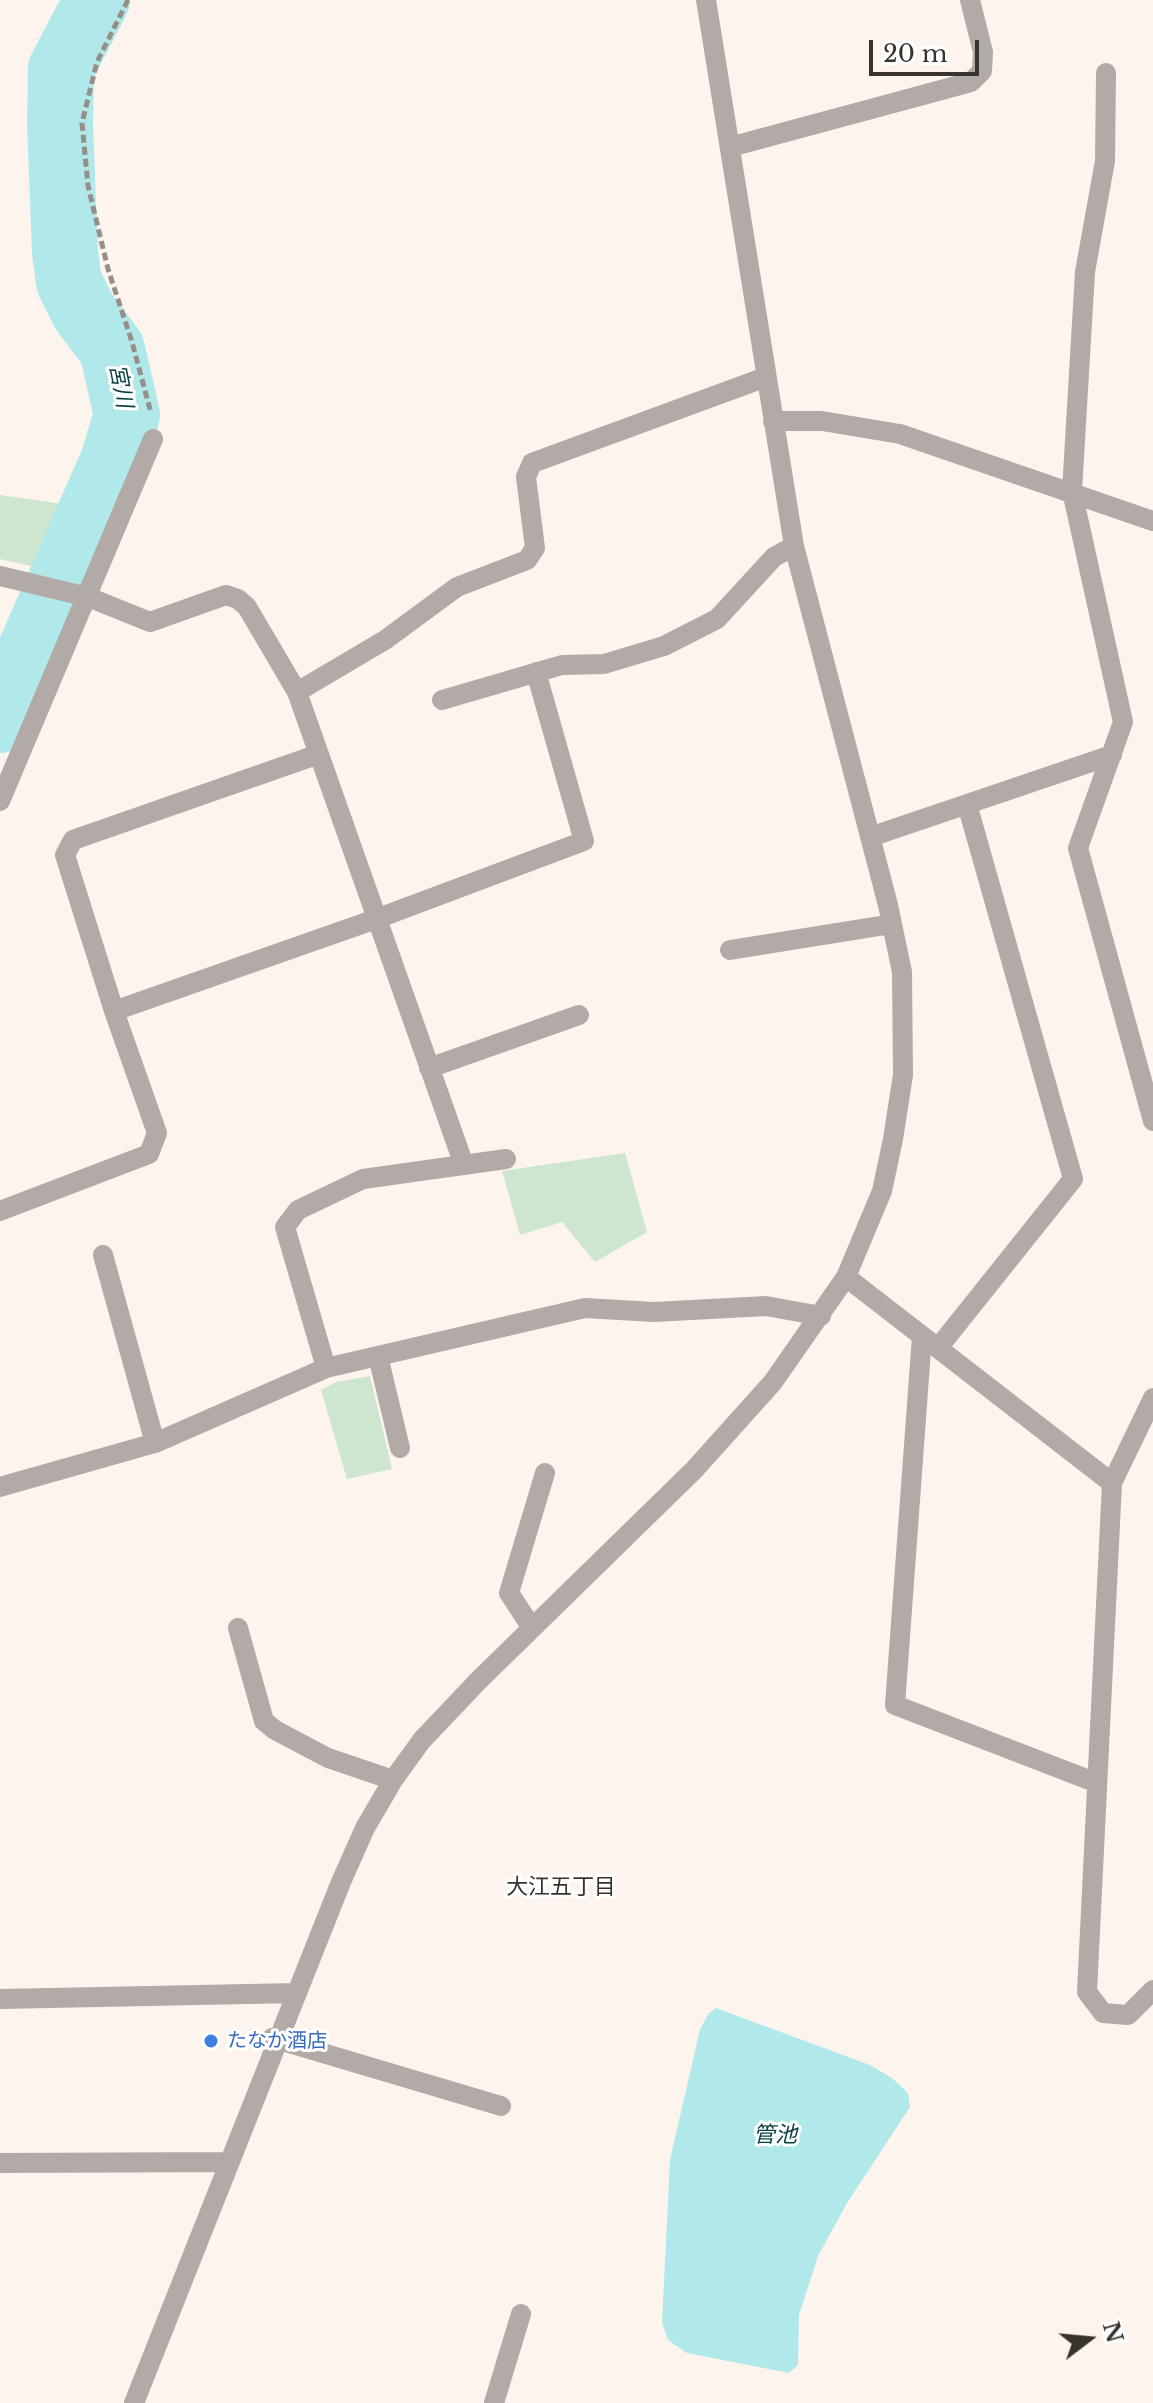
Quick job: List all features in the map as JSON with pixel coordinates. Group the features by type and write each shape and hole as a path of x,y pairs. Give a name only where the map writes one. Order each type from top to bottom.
{"street":[{"path":"134,2403 230,2162 275,2039 365,1828 393,1780 422,1740 479,1680 694,1470 773,1382 846,1277 882,1191 903,1075 902,972 794,546 706,0"},
{"path":"730,147 971,82 982,71 983,52 970,0"},
{"path":"1106,73 1105,161 1085,272 1072,491 1123,722 1078,848 1153,1121"},
{"path":"297,692 385,640 457,587 527,560 535,548 526,477 532,463 766,377"},
{"path":"773,421 822,421 900,434 1153,521"},
{"path":"0,801 153,439"},
{"path":"442,700 562,665 604,664 664,646 717,619 774,557 794,546"},
{"path":"0,576 88,597 150,622 226,595 238,599 247,607 297,692 464,1165"},
{"path":"114,1011 376,919 584,841 536,672"},
{"path":"0,1211 149,1154 157,1133 114,1011 65,855 73,840 319,754"},
{"path":"870,837 1112,755"},
{"path":"967,804 1073,1179 930,1342 895,1705 1097,1783"},
{"path":"730,950 892,924"},
{"path":"429,1068 579,1015"},
{"path":"326,1368 285,1227 298,1210 363,1179 506,1159"},
{"path":"103,1255 155,1443"},
{"path":"846,1277 1112,1483"},
{"path":"0,1487 155,1443 326,1368 585,1308 654,1312 766,1306 821,1316"},
{"path":"378,1356 400,1448"},
{"path":"1153,1398 1112,1483 1087,1992 1103,2013 1128,2015 1153,1990"},
{"path":"532,1628 509,1593 545,1473"},
{"path":"238,1628 264,1721 328,1758 393,1780"},
{"path":"0,1999 297,1993"},
{"path":"275,2039 501,2106"},
{"path":"0,2163 230,2162"},
{"path":"494,2403 521,2314"}],"path":[{"path":"128,0 97,62 82,123 88,186 108,269 151,406 153,439"}],"green space":[{"path":"0,495 63,504 49,563 36,567 0,559"},
{"path":"625,1153 647,1232 595,1262 562,1222 520,1235 502,1171"},
{"path":"370,1376 392,1469 347,1479 321,1390 336,1382"}],"water":[{"name":"管池","path":"716,2008 870,2065 892,2078 908,2093 910,2107 847,2203 818,2256 799,2315 798,2365 789,2373 687,2353 668,2340 662,2323 670,2160 700,2029 709,2013"}],"waterway":[{"name":"宮川","path":"0,720 113,461 127,415 112,349 84,312 69,282 65,252 61,69 97,0"}],"place":[{"name":"たなか酒店","path":"211,2041"}],"district":[{"name":"大江五丁目","path":"561,1888"}]}
